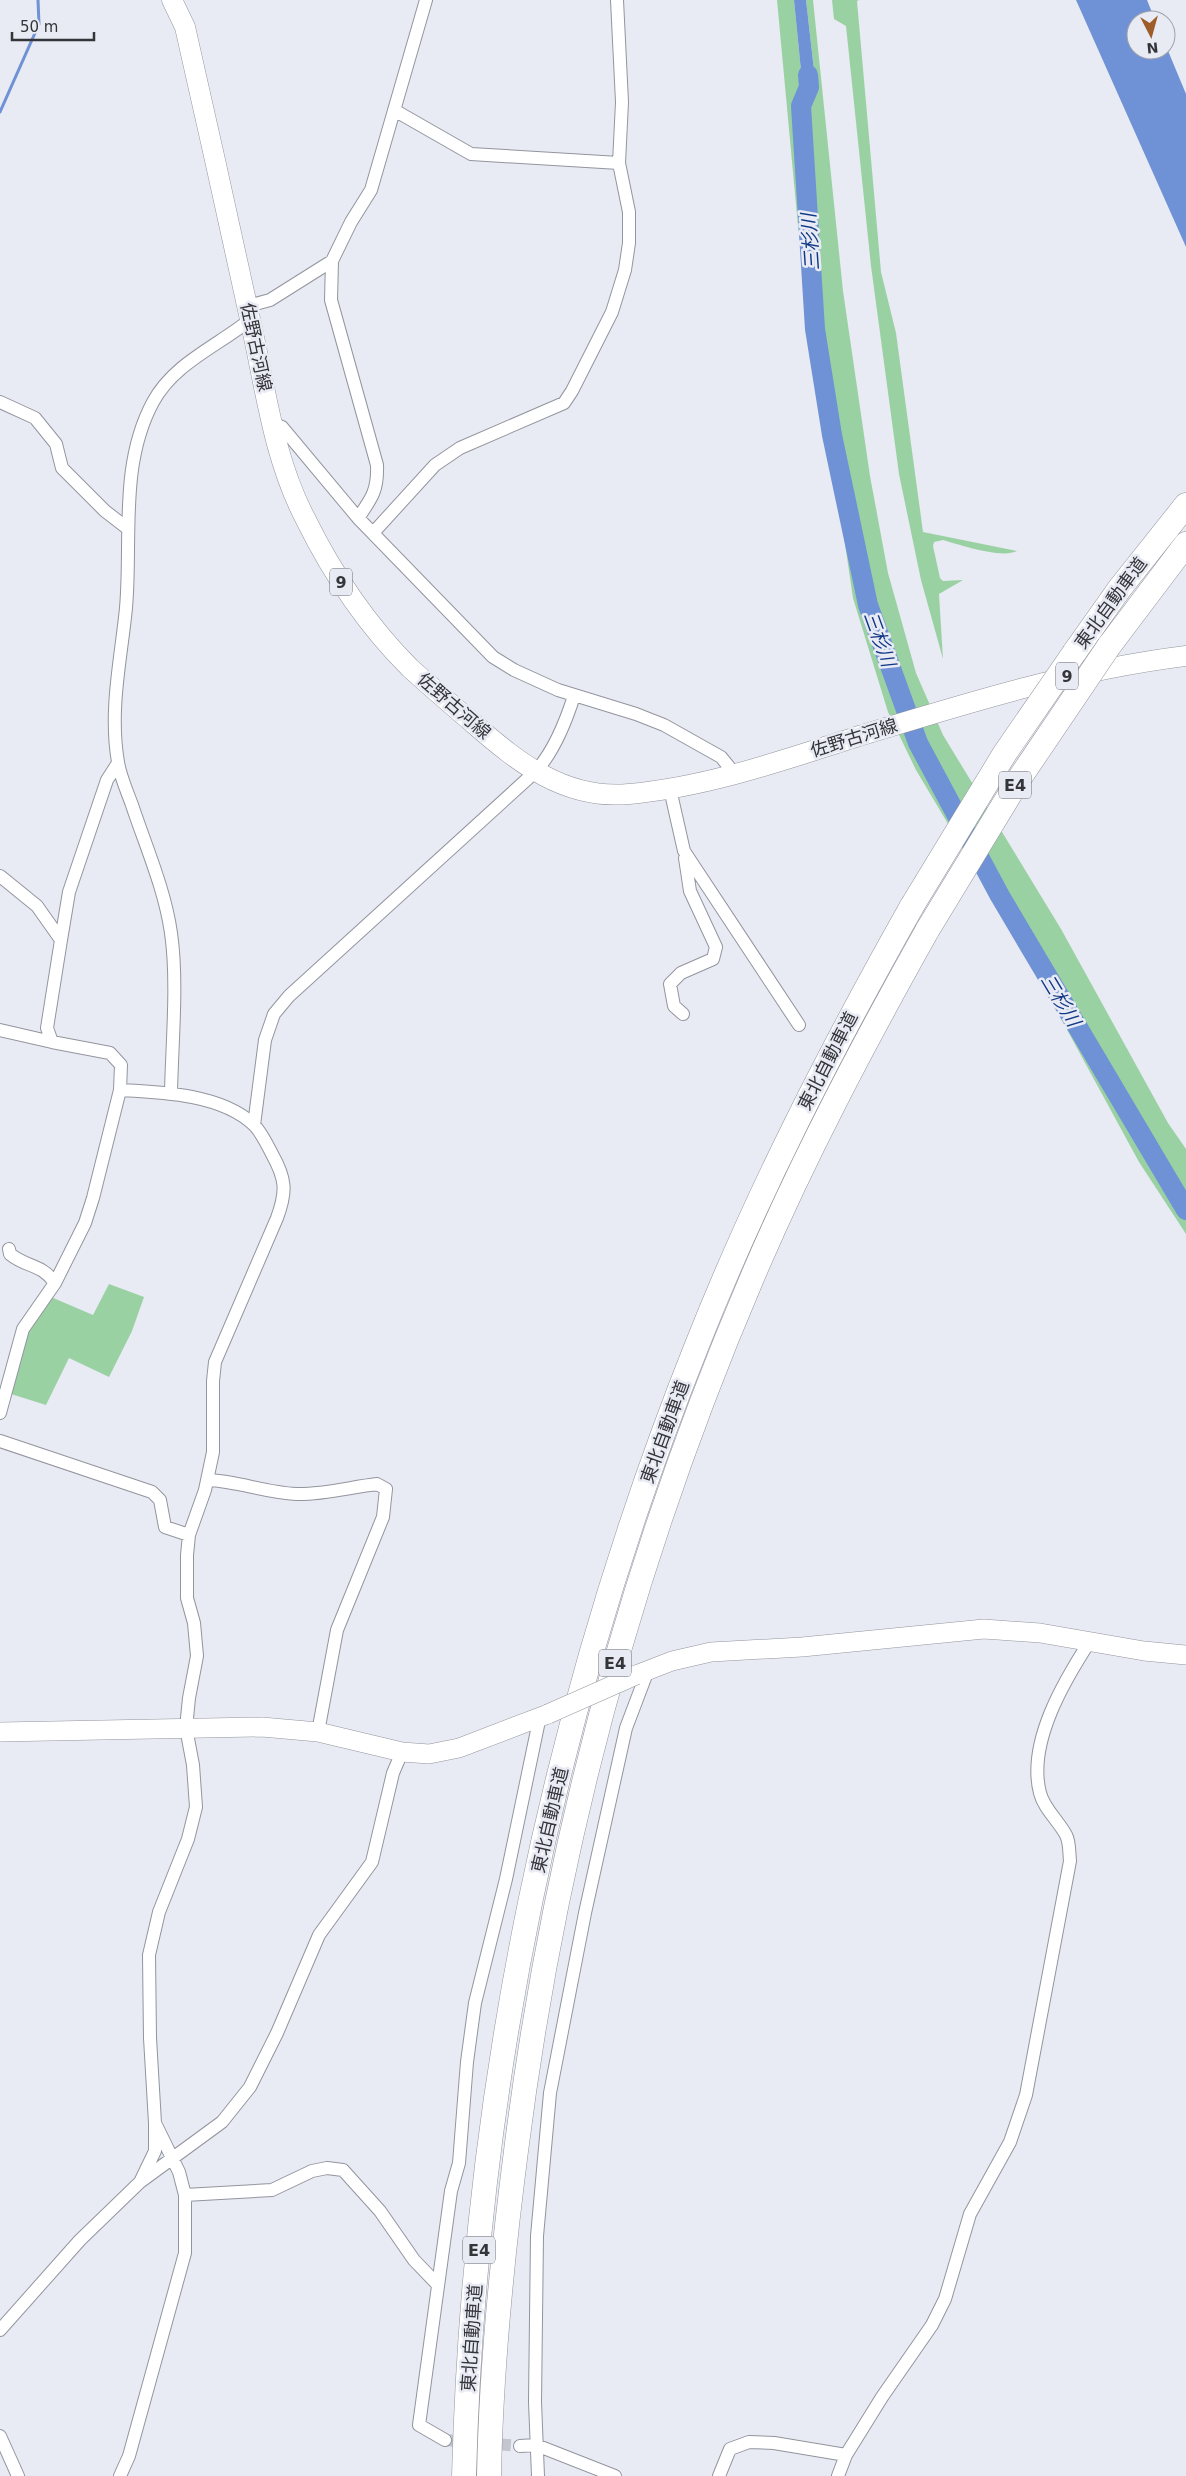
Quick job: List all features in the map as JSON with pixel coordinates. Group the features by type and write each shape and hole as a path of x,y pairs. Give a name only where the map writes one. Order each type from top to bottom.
{"highway":[{"name":"東北自動車道","path":"464,2476 473,2314 481,2220 508,2025 536,1881 583,1688 609,1598 660,1443 696,1346 768,1179 854,1010 912,906 1005,753 1120,588 1186,505"},
{"name":"東北自動車道","path":"489,2476 497,2316 506,2224 533,2028 566,1857 611,1678 663,1510 721,1354 791,1190 844,1083 928,929 1021,776 1109,646 1186,544"},
{"path":"450,2476 460,2314 470,2210 487,2083 508,2025"},
{"path":"506,2224 509,2317 506,2476"}],"main road":[{"name":"佐野古河線","path":"172,0 185,27 272,423 283,462 303,515 331,566 359,608 408,666 495,742 535,772 572,788 602,795 624,795 670,789 734,773 951,708 1064,677 1186,656"}],"street":[{"path":"358,518 374,496 377,465 330,300 332,261 351,222 371,190 426,0"},
{"path":"374,533 435,465 460,448 564,403 612,312 625,270 629,212 619,163 622,102 617,0"},
{"path":"394,110 470,154 619,163"},
{"path":"171,1092 173,998 171,934 150,857 118,763 115,702 126,607 127,528 131,478 139,435 153,401 172,376 249,313 332,261"},
{"path":"0,402 35,418 56,444 62,468 105,511 127,528"},
{"path":"272,423 282,426 299,444 318,472 358,518 493,657 539,682 574,696 636,714 664,725 721,757 734,773"},
{"path":"254,1125 265,1040 274,1014 281,1005 535,772 552,746 574,696"},
{"path":"52,1042 47,1028 70,892 107,780 118,763"},
{"path":"670,789 684,850 690,891 716,947 713,959 681,973 670,984 674,1006 683,1014"},
{"path":"684,850 799,1025"},
{"path":"0,876 37,906 61,940"},
{"path":"0,1030 110,1053 121,1065 120,1090 93,1198 85,1222 54,1283 23,1329 0,1413"},
{"path":"120,1090 171,1092 236,1112 254,1125 266,1142 284,1179 283,1200 215,1362 213,1381 213,1452 208,1480 189,1535 187,1598 194,1623 197,1656 189,1698 186,1728 193,1766 196,1806 188,1839 159,1912 149,1956 150,2038 155,2151 140,2182"},
{"path":"9,1248 10,1254 17,1260 46,1271 54,1283"},
{"path":"0,1441 152,1492 160,1500 165,1527 189,1535"},
{"path":"208,1480 230,1482 271,1492 298,1494 377,1484 386,1489 383,1517 337,1630 318,1732"},
{"path":"0,1732 262,1727 318,1732 402,1752 429,1754 445,1751 544,1715 642,1672 672,1661 711,1652 802,1647 970,1630 1006,1630 1090,1641 1144,1651 1186,1655"},
{"path":"838,2476 846,2455 882,2396 932,2325 945,2299 970,2214 1010,2142 1026,2095 1070,1861 1069,1841 1066,1834 1047,1808 1040,1794 1038,1775 1042,1739 1065,1680 1090,1641"},
{"path":"538,2476 536,2445 537,2236 550,2092 585,1914 626,1728 642,1672"},
{"path":"446,2440 419,2425 451,2191 459,2163 467,2062 475,2003 544,1715"},
{"path":"0,2330 80,2240 140,2182 222,2122 250,2087 277,2033 319,1935 372,1862 393,1773 402,1752"},
{"path":"120,2476 129,2456 185,2253 185,2195 173,2158 155,2122"},
{"path":"185,2195 272,2190 312,2170 327,2168 343,2170 380,2211 414,2260 438,2285"},
{"path":"0,2436 18,2476"},
{"path":"720,2476 730,2448 749,2442 774,2443 846,2455"},
{"path":"520,2446 536,2445 615,2476"}],"green space":[{"path":"777,0 794,0 804,101 816,88 806,0 813,0 843,291 870,476 888,573 916,673 943,735 1061,929 1168,1123 1186,1149 1186,1234 1139,1162 1028,958 916,770 888,712 853,598 798,226"},
{"path":"832,0 859,0 857,1 881,272 896,333 923,532 1017,551 1010,553 991,552 943,540 934,542 933,546 940,578 943,581 963,580 939,594 943,659 921,580 899,474 871,266 846,26 834,19"},
{"path":"109,1284 144,1297 132,1331 109,1377 69,1358 46,1405 11,1394 26,1334 51,1297 93,1315"}],"water":[{"path":"794,0 806,0 816,88 807,107 804,101"},
{"path":"1076,0 1147,0 1151,10 1126,10 1126,60 1172,60 1186,94 1186,247"}],"waterway":[{"path":"0,112 39,24 38,0"},
{"name":"三杉川","path":"808,75 809,87 801,106 815,329 832,435 868,605 918,743 1000,896 1186,1210"}],"tunnel":[{"path":"445,2440 520,2446"}]}
